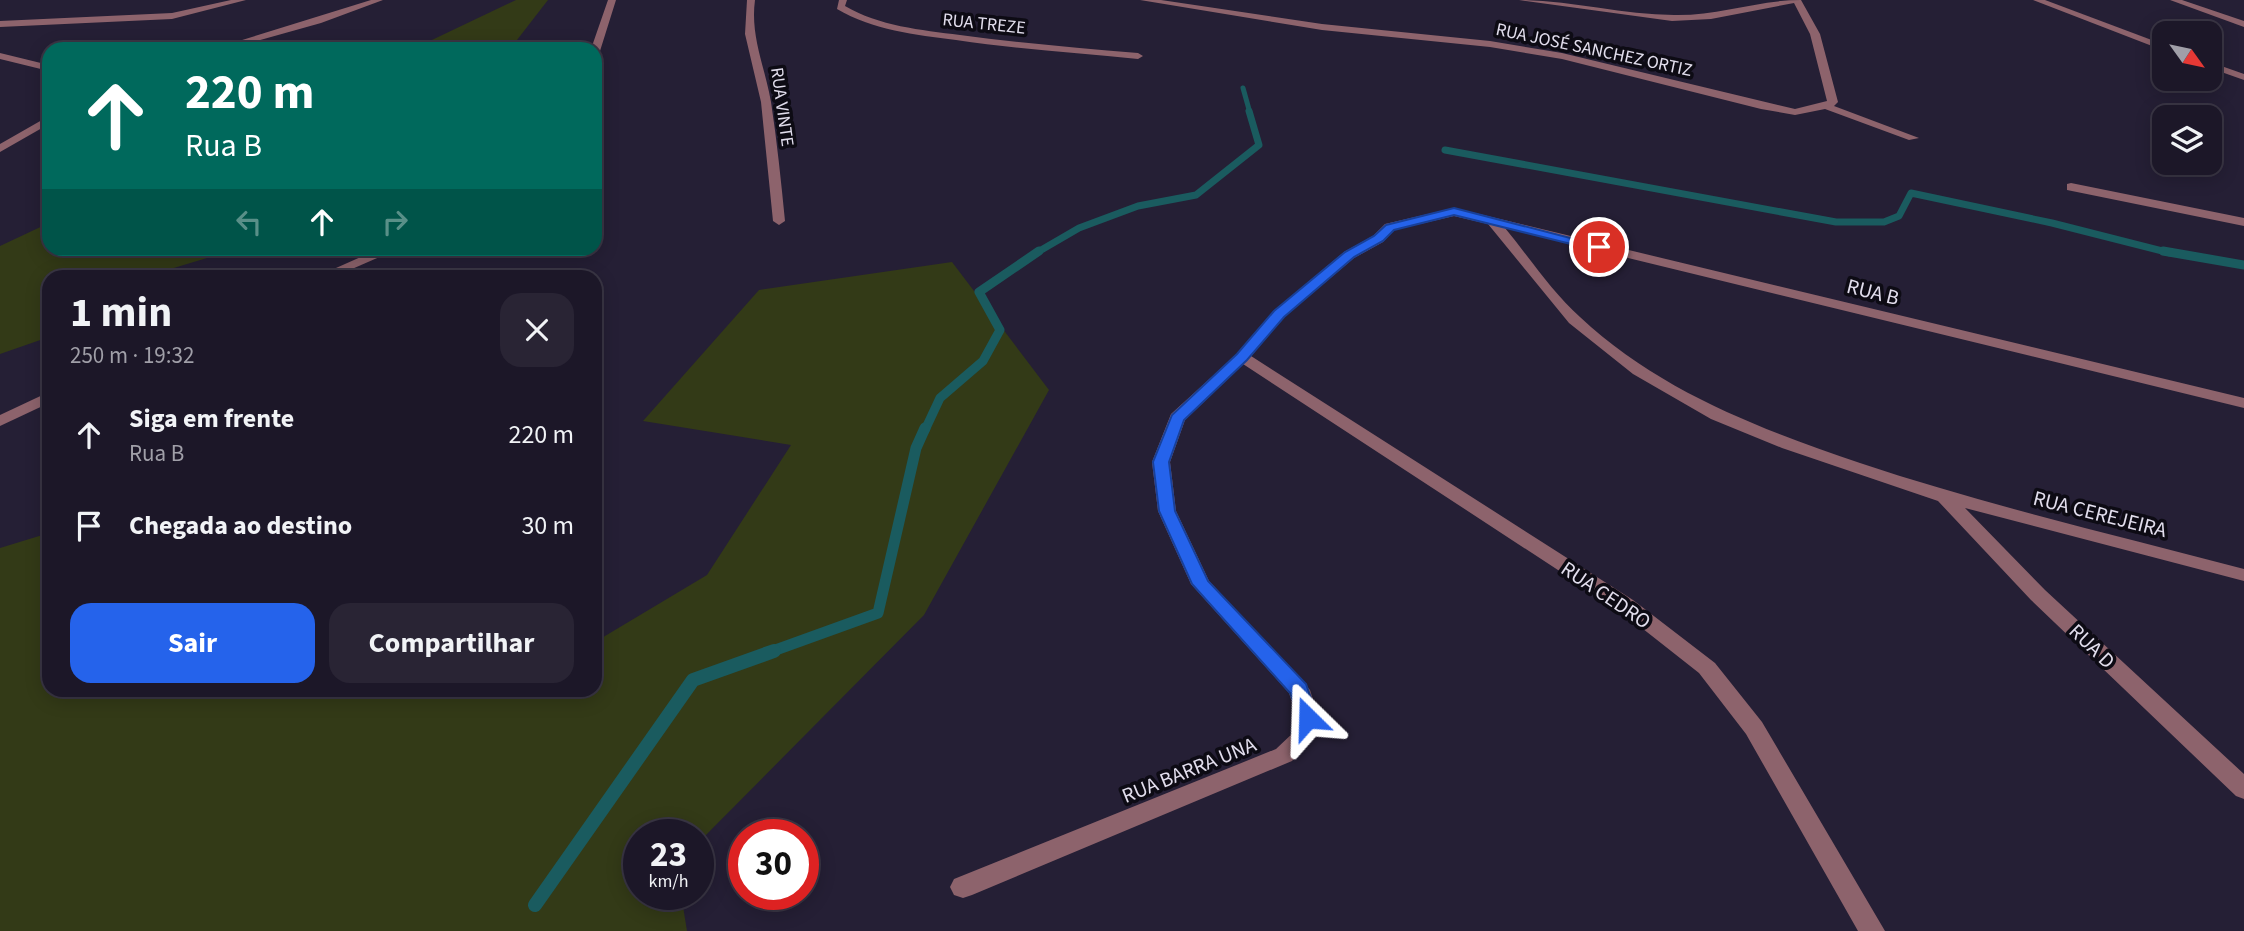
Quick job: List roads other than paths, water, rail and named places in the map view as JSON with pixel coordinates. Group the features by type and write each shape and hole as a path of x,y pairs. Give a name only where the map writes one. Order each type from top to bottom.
{"street":[{"path":"0,24 172,16 242,0"},
{"path":"241,42 379,0"},
{"path":"598,42 612,0"},
{"name":"RUA VINTE","path":"751,0 747,34 763,86 779,221"},
{"name":"RUA TREZE","path":"843,0 840,7 846,13 880,26 922,34 1138,56"},
{"name":"RUA JOSÉ SANCHEZ ORTIZ","path":"1144,0 1322,27 1490,44 1632,72 1761,106 1796,111 1826,106"},
{"path":"1523,0 1648,16 1692,18 1796,0 1815,33 1825,76 1833,94 1833,102 1826,106"},
{"path":"2037,0 2152,43"},
{"path":"2174,0 2244,24"},
{"path":"0,55 42,66"},
{"path":"2222,69 2244,77"},
{"path":"1826,106 1913,138"},
{"path":"0,149 42,123"},
{"path":"2071,187 2244,222"},
{"name":"RUA BARRA UNA","path":"963,887 1284,755 1306,734 1308,718 1299,690 1201,584 1167,511 1161,462 1177,418 1242,357 1279,314 1349,255 1378,239 1390,228 1454,212 1492,221"},
{"name":"RUA B","path":"1492,221 2244,403"},
{"name":"RUA CEREJEIRA","path":"1492,221 1574,320 1639,371 1717,415 1788,444 1944,498 2244,575"},
{"path":"340,270 374,256"},
{"name":"RUA CEDRO","path":"1242,357 1626,605 1707,668 1754,728 1872,931"},
{"path":"0,421 42,400"},
{"name":"RUA D","path":"1944,498 2038,595 2244,789"}],"waterway":[{"path":"1243,88 1250,113"},
{"path":"1036,253 1079,228 1138,206 1196,195 1259,145 1249,111"},
{"path":"1445,150 1836,222 1884,222 1899,216 1911,193 2052,223 2170,253"},
{"path":"2163,251 2244,265"},
{"path":"925,430 940,398 983,361 1000,330 979,292 1036,253"},
{"path":"770,652 878,613 916,448 925,428"},
{"path":"535,905 693,680 774,651"}]}
